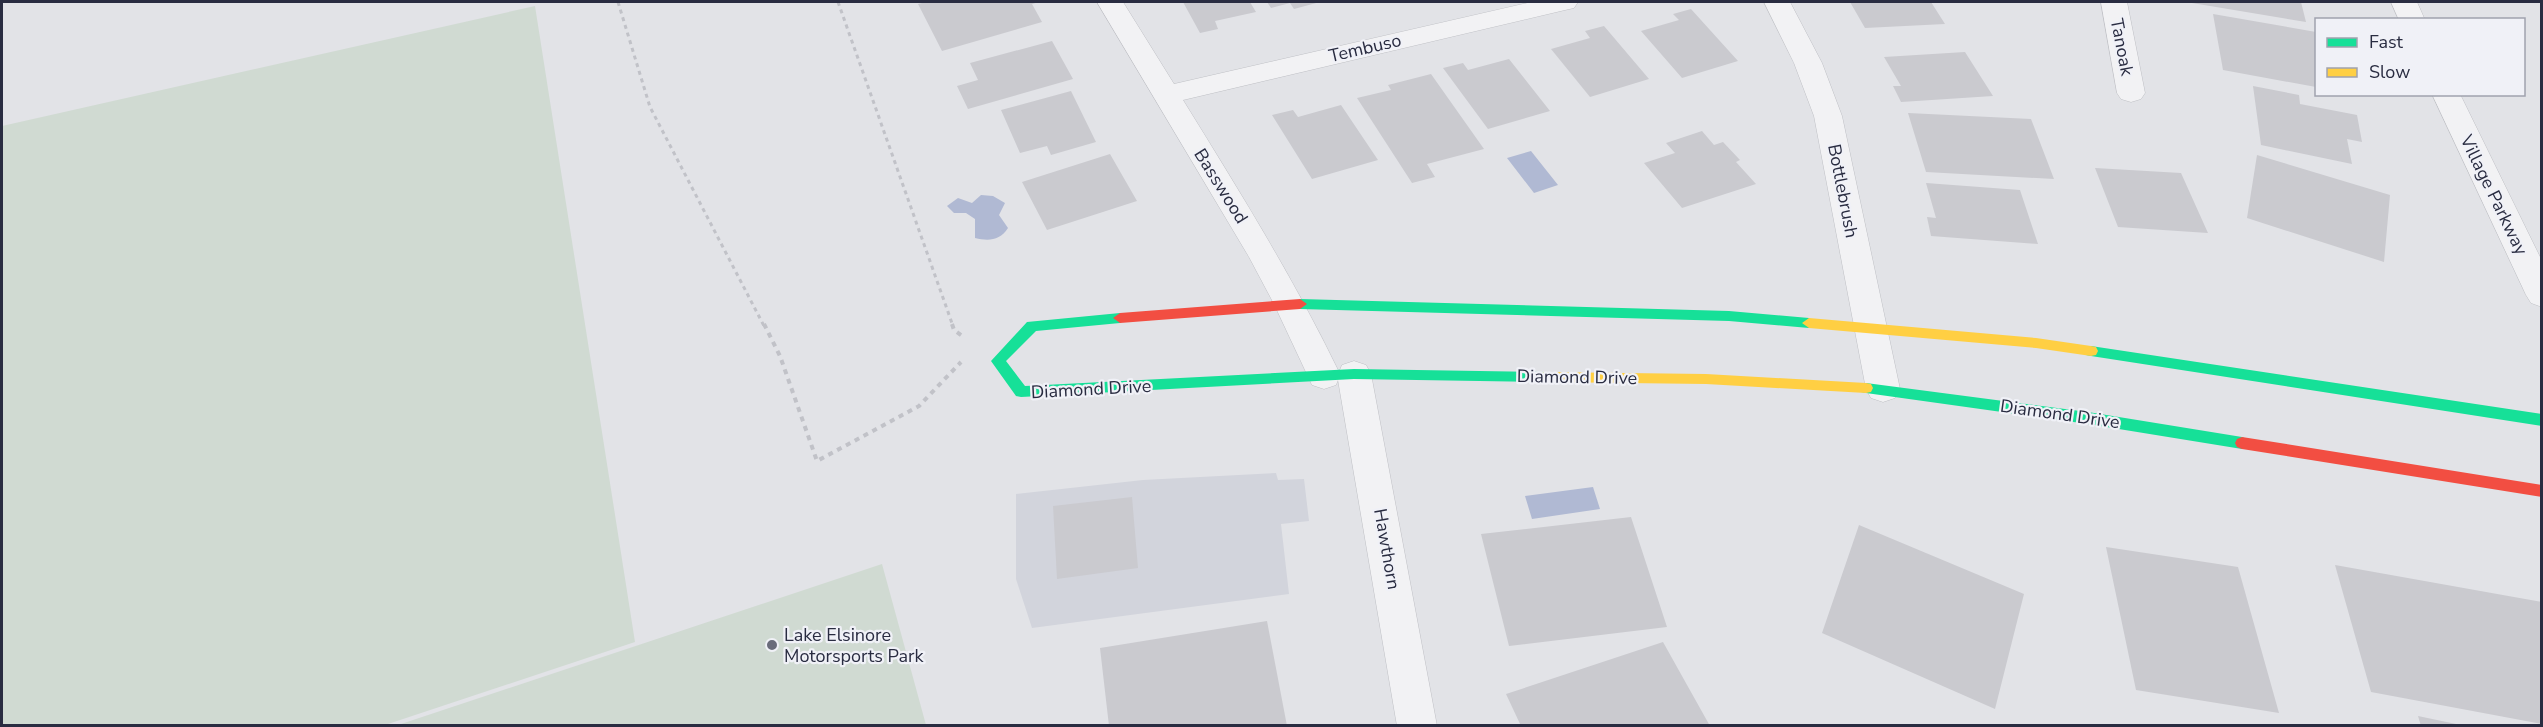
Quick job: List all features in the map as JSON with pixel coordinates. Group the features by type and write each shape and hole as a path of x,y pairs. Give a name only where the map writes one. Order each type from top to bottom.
{"street":[{"name":"Basswood","path":"1110,2 1262,253 1290,304 1339,375"},
{"name":"Tembuso","path":"1165,95 1565,2"},
{"name":"Bottlebrush","path":"1777,2 1808,63 1828,116 1883,388"},
{"name":"Tanoak","path":"2114,2 2131,93"},
{"path":"2404,2 2411,18"},
{"name":"Village Parkway","path":"2447,96 2541,295"},
{"path":"998,361 1032,326 1290,304 1730,316 2036,343 2541,420"},
{"name":"Diamond Drive","path":"998,361 1021,392 1339,375 1706,379 1883,388 2088,418 2541,491"},
{"name":"Hawthorn","path":"1339,375 1417,726"}],"path":[{"path":"618,2 650,107 780,356 817,461 919,406 962,362 998,361"},
{"path":"838,2 954,330 998,361"}],"shaded area":[{"path":"535,6 635,642 385,725 2,725 2,126"},
{"path":"1276,473 1278,480 1304,479 1309,521 1281,524 1289,594 1032,628 1016,579 1016,494 1143,480"},
{"name":"Lake Elsinore Motorsports Park","path":"882,564 926,725 398,725"}],"water":[{"path":"1531,151 1558,185 1534,193 1507,158"},
{"path":"981,195 993,196 1005,203 999,215 1008,228 997,238 985,240 975,238 975,219 966,213 954,213 947,206 958,198 972,203"},
{"path":"1593,487 1600,509 1532,519 1525,496"}],"building":[{"path":"926,2 1039,2 1032,4 1042,22 942,51 918,4"},
{"path":"1183,2 1250,2 1256,12 1215,21 1218,29 1200,33"},
{"path":"1267,2 1320,2 1294,9 1290,3 1271,8"},
{"path":"1850,2 1931,2 1945,24 1865,28"},
{"path":"2301,2 2306,22 2192,3"},
{"path":"1691,9 1738,61 1682,78 1641,31 1679,20 1673,14"},
{"path":"2213,14 2315,32 2315,87 2223,70"},
{"path":"1604,26 1649,79 1590,97 1551,49 1590,38 1585,31"},
{"path":"1052,41 1073,79 968,109 957,86 978,80 970,63"},
{"path":"1965,52 1993,96 1901,102 1893,86 1901,86 1884,57"},
{"path":"1509,59 1550,111 1488,129 1443,68 1463,63 1468,70"},
{"path":"1431,74 1484,149 1427,164 1435,177 1412,183 1357,98 1391,90 1388,85"},
{"path":"2253,86 2299,95 2300,104 2357,115 2362,142 2347,139 2352,164 2261,145"},
{"path":"1071,91 1096,142 1051,155 1047,146 1020,153 1001,110"},
{"path":"1341,105 1378,160 1312,179 1272,115 1293,110 1298,117"},
{"path":"1908,113 2031,119 2054,179 1926,172"},
{"path":"1702,131 1714,145 1723,142 1740,160 1736,162 1756,184 1682,208 1644,163 1675,153 1666,143"},
{"path":"1110,154 1137,201 1047,230 1022,182"},
{"path":"2257,155 2390,195 2384,262 2247,218"},
{"path":"2095,168 2181,173 2208,233 2118,227"},
{"path":"1926,183 2020,190 2038,244 1931,236 1927,217 1936,218"},
{"path":"1132,497 1138,568 1057,579 1053,506"},
{"path":"1631,517 1667,627 1509,646 1481,534"},
{"path":"1859,525 2024,594 1995,709 1822,633"},
{"path":"2106,547 2238,567 2279,713 2136,690"},
{"path":"2335,565 2542,602 2542,724 2371,692"},
{"path":"1267,621 1287,726 1109,726 1100,648"},
{"path":"1663,642 1710,726 1521,726 1506,694"},
{"path":"2418,716 2456,724 2456,726 2421,726"}],"traffic: fast":[{"path":"1300,304 1729,316 1809,323"},
{"path":"1120,318 1032,326 998,361 1021,392 1354,374 1545,377"},
{"path":"2091,351 2542,420"},
{"path":"1866,388 2088,418 2242,443"}],"traffic: slow":[{"path":"1809,323 2036,343 2091,351"},
{"path":"1545,377 1706,379 1866,388"}],"traffic: jam":[{"path":"1120,318 1300,304"},
{"path":"2242,443 2542,491"}],"place":[{"name":"Lake Elsinore Motorsports Park","path":"772,645"}]}
